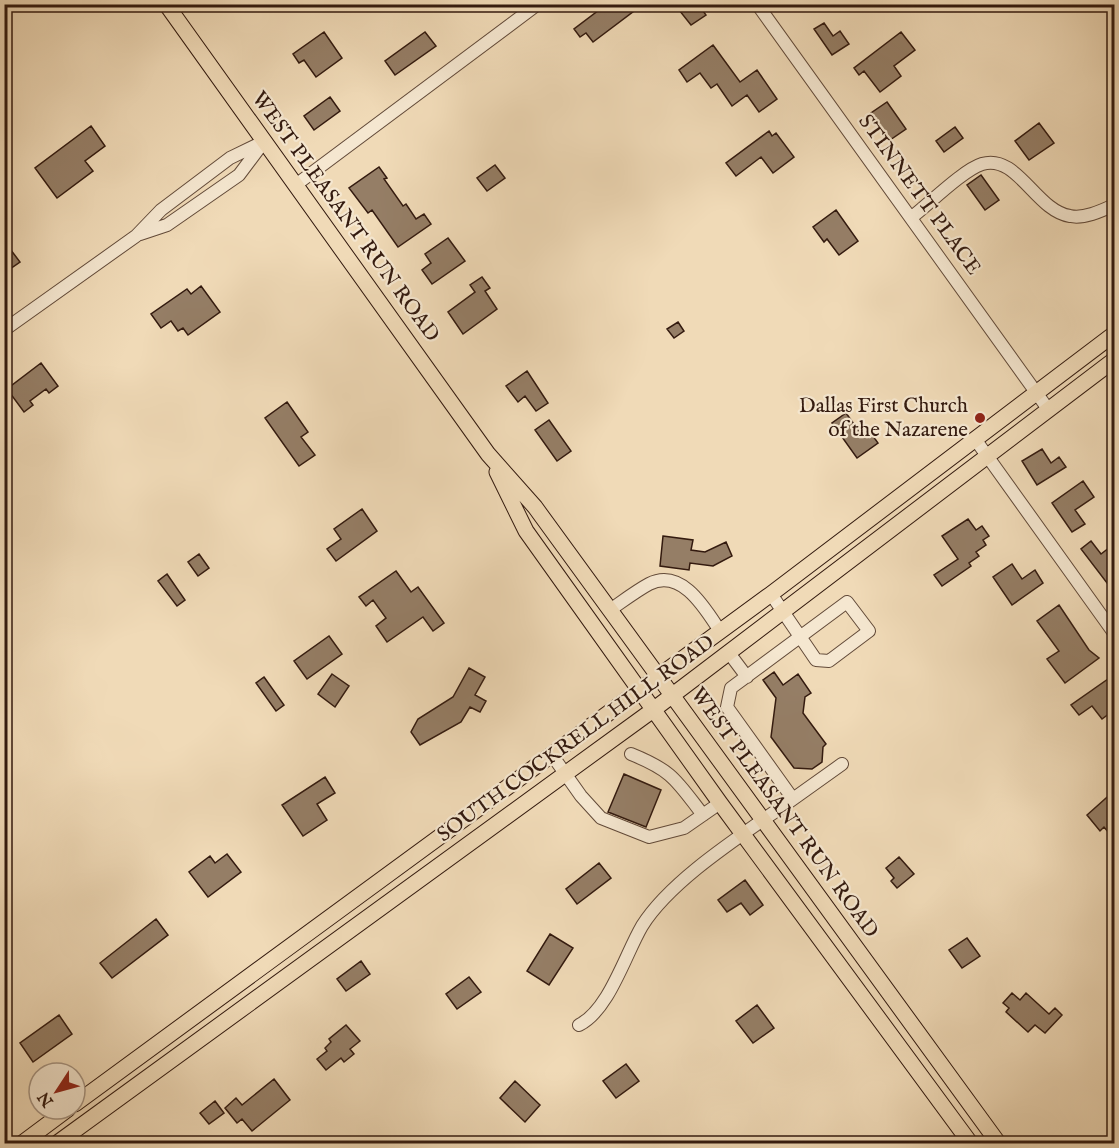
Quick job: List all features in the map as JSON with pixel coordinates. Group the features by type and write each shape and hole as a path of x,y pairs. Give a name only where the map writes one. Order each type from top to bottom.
{"main road":[{"name":"WEST PLEASANT RUN ROAD","path":"166,4 488,454 535,507 999,1143"},
{"name":"SOUTH COCKRELL HILL ROAD","path":"87,1095 771,594 1114,334"},
{"name":"SOUTH COCKRELL HILL ROAD","path":"56,1143 653,710 1114,360"},
{"name":"WEST PLEASANT RUN ROAD","path":"488,454 526,531 720,803 971,1143"},
{"path":"21,1143 51,1121"}],"street":[{"path":"297,184 538,4"},
{"name":"STINNETT PLACE","path":"758,4 1048,409"},
{"path":"136,236 167,225 239,175 265,141"},
{"path":"4,330 136,236 161,210 230,158 265,141"},
{"path":"912,217 966,174 979,165 988,163 1005,166 1014,172 1042,201 1061,214 1082,216 1114,205"},
{"path":"975,439 1114,633"},
{"path":"610,610 652,582 670,582 692,590 720,631"},
{"path":"771,594 783,613 800,637 816,660 829,662 869,632 847,602 800,637 747,677 731,688 727,707 794,799"},
{"path":"729,653 747,677"},
{"path":"631,754 658,765 673,776 702,815"},
{"path":"552,755 601,818 649,837 684,828 720,803"},
{"path":"579,1025 595,1013 643,925 662,899 684,878 842,764"}],"building":[{"path":"607,4 629,4 634,11 593,42 586,33 580,37 574,29"},
{"path":"687,4 698,4 706,15 691,25 679,10"},
{"path":"824,23 833,36 840,31 849,44 832,55 814,29"},
{"path":"324,32 342,58 316,77 304,60 299,63 293,54"},
{"path":"425,32 436,46 395,75 385,61"},
{"path":"901,32 915,50 894,66 901,76 880,92 864,71 859,75 854,68"},
{"path":"713,45 740,82 757,70 777,99 759,112 747,95 732,106 717,84 711,88 700,73 687,82 679,70"},
{"path":"330,97 340,111 314,130 304,116"},
{"path":"887,102 906,129 890,140 871,113"},
{"path":"1039,123 1054,143 1029,160 1015,141"},
{"path":"91,126 105,146 85,161 93,171 57,198 35,168"},
{"path":"955,127 963,138 944,152 936,141"},
{"path":"769,131 772,136 776,133 794,157 773,173 761,157 736,176 726,163"},
{"path":"495,165 505,178 487,191 477,178"},
{"path":"379,167 387,178 384,179 403,206 406,204 416,219 424,214 431,224 398,247 372,210 368,213 349,188"},
{"path":"981,175 999,200 985,210 967,185"},
{"path":"836,210 858,241 839,255 827,239 824,242 813,227"},
{"path":"448,238 465,261 432,284 422,270 431,263 425,254"},
{"path":"4,241 20,262 4,273"},
{"path":"482,277 490,288 485,291 497,309 463,334 448,312 475,292 470,285"},
{"path":"201,286 220,312 188,335 183,328 178,331 171,321 161,328 151,314 187,289 191,294"},
{"path":"678,322 684,331 674,338 667,329"},
{"path":"41,363 58,386 49,393 46,389 30,401 33,405 24,412 7,389"},
{"path":"527,371 548,403 536,411 525,396 518,402 506,386"},
{"path":"287,402 308,432 301,437 315,455 299,466 265,418"},
{"path":"846,413 861,434 868,429 878,443 857,458 832,423"},
{"path":"549,420 571,451 557,461 535,430"},
{"path":"1042,449 1051,463 1059,457 1066,467 1037,485 1022,461"},
{"path":"1083,481 1094,497 1075,510 1085,524 1072,532 1052,503"},
{"path":"362,509 377,531 336,561 327,549 341,539 334,529"},
{"path":"968,519 976,530 982,526 989,536 983,540 986,545 976,552 979,556 969,563 971,566 942,586 934,575 958,559 942,536"},
{"path":"663,536 693,540 691,550 705,552 726,542 732,556 713,566 690,563 689,570 660,566"},
{"path":"1091,541 1101,554 1114,544 1114,577 1107,583 1081,549"},
{"path":"199,554 209,568 198,576 188,562"},
{"path":"1012,564 1022,579 1035,570 1043,583 1012,605 993,577"},
{"path":"396,571 411,592 418,587 444,623 433,631 423,617 387,642 376,626 386,618 373,600 366,606 359,597"},
{"path":"167,574 185,600 177,606 158,581"},
{"path":"1059,605 1089,650 1099,658 1065,683 1047,659 1059,651 1037,621"},
{"path":"329,636 342,654 307,679 294,661"},
{"path":"469,668 485,677 475,695 486,701 480,712 470,707 461,722 420,745 411,732 418,719 453,697"},
{"path":"774,672 783,685 798,674 811,693 805,697 803,713 826,744 823,747 822,762 812,769 794,768 771,737 776,698 763,680"},
{"path":"332,674 349,686 335,707 318,694"},
{"path":"264,677 284,705 276,711 256,683"},
{"path":"1108,679 1114,688 1114,710 1102,719 1092,706 1079,715 1071,705"},
{"path":"624,774 661,790 646,827 608,812"},
{"path":"325,777 335,793 317,804 327,820 303,836 282,805"},
{"path":"1114,791 1114,839 1104,827 1100,831 1087,815"},
{"path":"227,854 241,872 208,897 189,872 210,856 215,863"},
{"path":"899,857 914,874 897,888 891,881 894,878 886,868"},
{"path":"599,863 611,878 577,904 566,889"},
{"path":"745,880 763,905 750,915 741,903 727,912 718,900"},
{"path":"156,919 168,935 112,978 100,963"},
{"path":"550,934 573,948 549,985 527,971"},
{"path":"967,938 980,956 962,968 949,950"},
{"path":"361,961 370,974 346,991 337,979"},
{"path":"469,977 481,992 457,1009 446,994"},
{"path":"1012,993 1020,1000 1026,993 1049,1014 1055,1008 1062,1015 1045,1033 1035,1025 1028,1032 1006,1012 1009,1008 1003,1003"},
{"path":"757,1005 774,1028 753,1043 736,1021"},
{"path":"59,1015 72,1034 34,1061 20,1043"},
{"path":"346,1025 360,1041 350,1049 354,1054 344,1062 341,1058 326,1070 317,1059 327,1051 325,1048 331,1042 329,1039"},
{"path":"626,1064 639,1081 616,1098 603,1081"},
{"path":"274,1079 290,1100 252,1131 242,1119 237,1123 225,1108 236,1098 242,1105"},
{"path":"515,1081 540,1105 525,1122 500,1098"},
{"path":"215,1101 224,1113 209,1124 200,1113"}],"place":[{"name":"Dallas First Church of the Nazarene","path":"980,418"}]}
